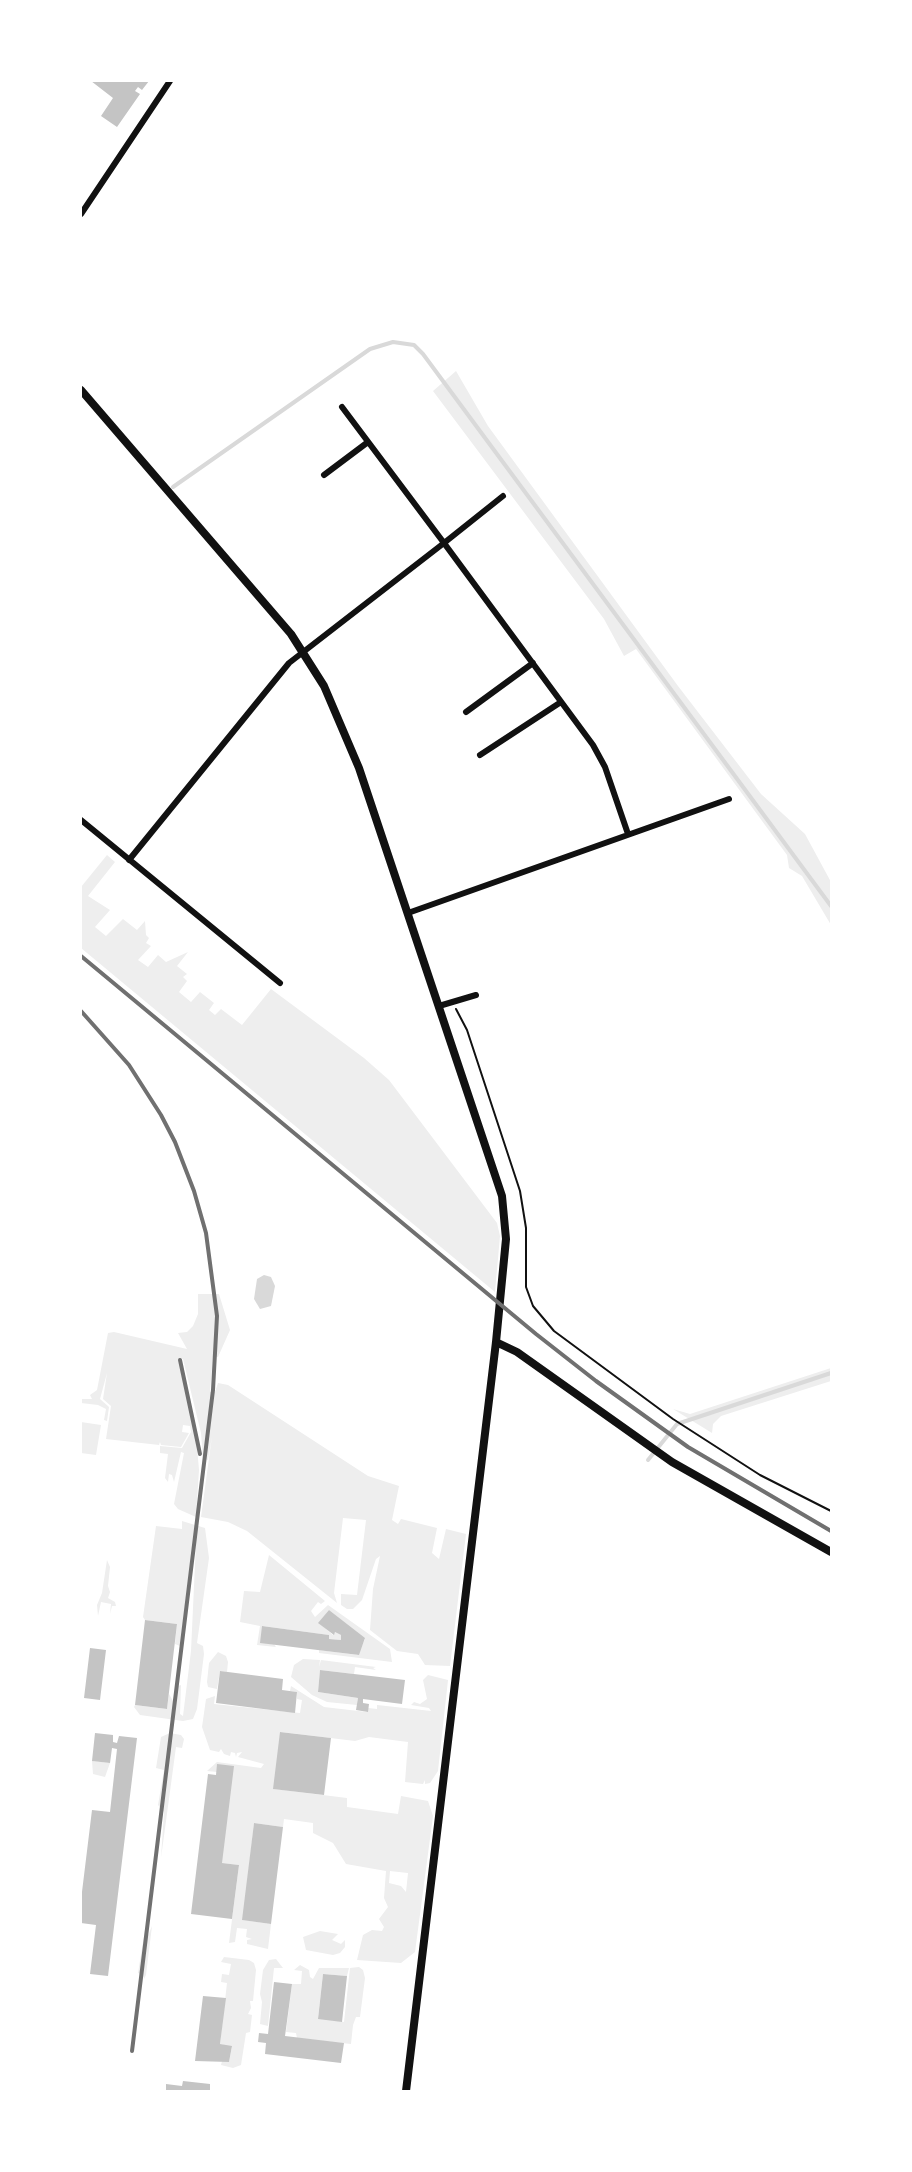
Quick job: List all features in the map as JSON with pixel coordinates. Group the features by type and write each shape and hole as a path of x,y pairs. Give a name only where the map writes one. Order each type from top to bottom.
{"street":[{"path":"81,214 170,81"},
{"path":"81,390 185,508 291,634 324,686 350,743 491,1159 505,1212 506,1239 496,1342 406,2091"},
{"path":"342,407 598,754 627,834"},
{"path":"324,475 368,442"},
{"path":"129,860 283,670 503,496"},
{"path":"466,712 533,663"},
{"path":"480,755 561,702"},
{"path":"408,913 729,799"},
{"path":"81,820 280,983"},
{"path":"439,1006 476,994"},
{"path":"496,1342 517,1352 658,1454 831,1552"}],"path":[{"path":"449,1003 462,1015 520,1191 526,1228 525,1287 529,1299 554,1331 684,1427 778,1486 831,1511"}],"shaded area":[{"path":"456,371 488,426 678,686 761,794 805,834 831,882 831,925 802,876 789,868 787,855 636,649 624,656 604,619 433,391"},
{"path":"107,855 115,862 88,896 110,910 95,927 106,936 123,919 137,930 145,921 146,935 149,938 146,943 151,946 138,960 148,967 158,955 166,962 188,952 177,966 187,974 183,977 187,981 179,992 191,1002 200,992 214,1003 209,1010 215,1015 221,1009 242,1025 271,989 364,1058 389,1080 497,1223 500,1236 495,1292 81,948 81,887"},
{"path":"264,1275 271,1277 275,1286 271,1306 260,1309 254,1299 257,1279"},
{"path":"198,1294 219,1294 230,1330 218,1357 213,1356 210,1392 215,1392 218,1383 228,1385 368,1476 399,1486 392,1520 398,1524 401,1519 437,1528 432,1553 439,1559 446,1529 466,1534 450,1666 425,1665 418,1654 397,1651 370,1630 373,1589 380,1556 376,1559 362,1600 353,1609 347,1609 341,1605 341,1594 357,1595 366,1520 343,1518 334,1593 337,1603 247,1531 228,1522 201,1517 212,1436 208,1460 203,1459 201,1433 183,1359 178,1360 196,1435 199,1470 196,1517 178,1509 174,1504 184,1453 181,1452 174,1482 172,1475 169,1474 168,1482 165,1478 168,1454 160,1453 160,1446 182,1448 191,1432 190,1426 183,1425 182,1432 189,1433 181,1447 161,1445 160,1442 159,1445 106,1439 111,1406 103,1399 107,1373 100,1399 109,1407 107,1421 104,1420 106,1409 98,1405 81,1403 81,1399 92,1399 90,1395 97,1390 108,1333 114,1332 187,1349 178,1333 187,1332 193,1326 198,1314"},
{"path":"831,1368 831,1381 721,1416 713,1424 712,1433 673,1409 690,1414"},
{"path":"81,1422 101,1425 96,1455 81,1453"},
{"path":"182,1521 205,1528 209,1558 197,1643 203,1646 204,1654 197,1709 193,1719 183,1721 140,1715 134,1707 135,1705 167,1709 169,1694 173,1701 174,1718 178,1686 181,1685 180,1714 183,1716 191,1651 196,1543 192,1548 180,1646 175,1644 177,1624 145,1620 143,1617 156,1526 182,1529"},
{"path":"269,1555 325,1601 321,1604 318,1602 311,1611 315,1617 328,1605 390,1649 392,1662 319,1653 319,1650 358,1655 365,1639 329,1610 319,1623 333,1635 335,1632 341,1635 341,1640 329,1639 329,1635 262,1626 276,1647 257,1645 260,1626 240,1622 244,1591 260,1592"},
{"path":"107,1560 110,1567 108,1598 115,1602 116,1606 112,1606 110,1614 111,1604 101,1602 98,1616 97,1605 102,1593"},
{"path":"218,1652 226,1656 228,1662 227,1672 220,1671 217,1689 208,1687 207,1682 209,1663"},
{"path":"303,1659 320,1660 319,1667 321,1660 376,1667 373,1668 376,1670 355,1667 354,1674 320,1670 318,1692 358,1698 357,1705 327,1702 312,1695 291,1677 294,1665"},
{"path":"428,1675 448,1680 438,1771 430,1783 425,1784 425,1780 423,1784 405,1782 408,1742 369,1737 355,1741 281,1732 274,1789 347,1798 347,1807 398,1814 401,1796 428,1801 433,1816 415,1952 401,1963 357,1960 363,1935 372,1930 382,1931 384,1927 379,1919 388,1907 384,1898 386,1871 346,1864 333,1843 313,1833 313,1823 284,1819 283,1827 254,1823 243,1920 271,1924 268,1949 247,1944 247,1940 252,1939 246,1937 247,1929 237,1928 235,1942 229,1943 239,1865 222,1863 217,1772 207,1771 217,1762 261,1768 264,1764 238,1757 242,1752 237,1753 236,1757 235,1753 231,1752 230,1756 224,1754 221,1749 219,1752 210,1750 202,1727 206,1699 215,1696 214,1704 300,1713 302,1700 297,1699 297,1692 290,1691 291,1686 324,1707 367,1712 368,1708 377,1709 377,1705 431,1711 429,1708 411,1705 414,1702 420,1704 427,1699 423,1680","holes":["390,1871 408,1873 406,1892 401,1886 389,1883"]},
{"path":"170,1733 181,1735 184,1739 182,1748 176,1747 161,1858 164,1812 158,1805 164,1770 156,1768 161,1737"},
{"path":"92,1761 110,1763 105,1777 93,1774"},
{"path":"152,1926 144,1979 143,1975 138,1973 145,1930 147,1938"},
{"path":"320,1931 338,1934 332,1940 341,1944 345,1940 345,1947 340,1953 333,1955 306,1950 303,1937"},
{"path":"224,1957 249,1960 254,1963 256,1970 253,2001 250,2001 251,2008 248,2014 252,2015 250,2032 246,2033 241,2065 233,2068 221,2065 222,2061 229,2062 232,2047 220,2044 227,1983 221,1982 222,1974 229,1975 231,1964 221,1962"},
{"path":"276,1959 283,1968 274,1968 268,2026 260,2024 262,2002 260,1994 263,1970 269,1960"},
{"path":"300,1965 309,1970 310,1977 313,1979 319,1968 349,1968 347,1976 323,1974 318,2018 344,2022 350,1968 359,1967 363,1970 365,1978 360,2017 356,2017 353,2025 351,2044 297,2038 296,2033 286,2032 292,1984 301,1984 302,1971 294,1970"}],"building":[{"path":"91,81 149,81 142,90 138,87 135,91 140,94 117,127 101,116 113,98"},
{"path":"329,1610 365,1638 359,1655 260,1643 262,1626 329,1635 329,1639 341,1640 341,1635 335,1632 334,1635 318,1623"},
{"path":"145,1620 177,1624 167,1709 135,1705"},
{"path":"90,1648 106,1650 100,1700 84,1698"},
{"path":"320,1670 405,1680 402,1704 363,1699 363,1703 369,1704 368,1712 356,1710 358,1698 318,1692"},
{"path":"220,1671 283,1679 282,1690 297,1692 295,1713 216,1703"},
{"path":"280,1732 331,1738 324,1795 273,1789"},
{"path":"95,1733 113,1735 113,1742 117,1743 119,1736 137,1738 108,1976 90,1974 96,1925 81,1923 81,1900 92,1810 110,1812 117,1749 112,1748 110,1763 92,1761"},
{"path":"217,1764 234,1766 222,1863 239,1865 232,1919 191,1914 208,1774 216,1775"},
{"path":"254,1823 283,1827 271,1924 242,1920"},
{"path":"323,1974 347,1976 342,2022 318,2019"},
{"path":"274,1982 292,1984 285,2036 344,2043 341,2063 265,2054 266,2043 258,2042 259,2033 268,2034"},
{"path":"203,1996 226,1998 220,2044 232,2046 229,2062 195,2061"},
{"path":"183,2081 210,2084 210,2091 166,2091 166,2084 182,2086"}],"waterway":[{"path":"173,487 370,349 393,342 414,345 423,354 831,906"},
{"path":"648,1460 677,1424 831,1373"}],"railway":[{"path":"81,956 536,1334 596,1381 688,1447 831,1531"},
{"path":"81,1011 129,1065 161,1115 175,1142 194,1191 206,1233 217,1316 213,1390 132,2051"},
{"path":"180,1360 200,1454"}]}
